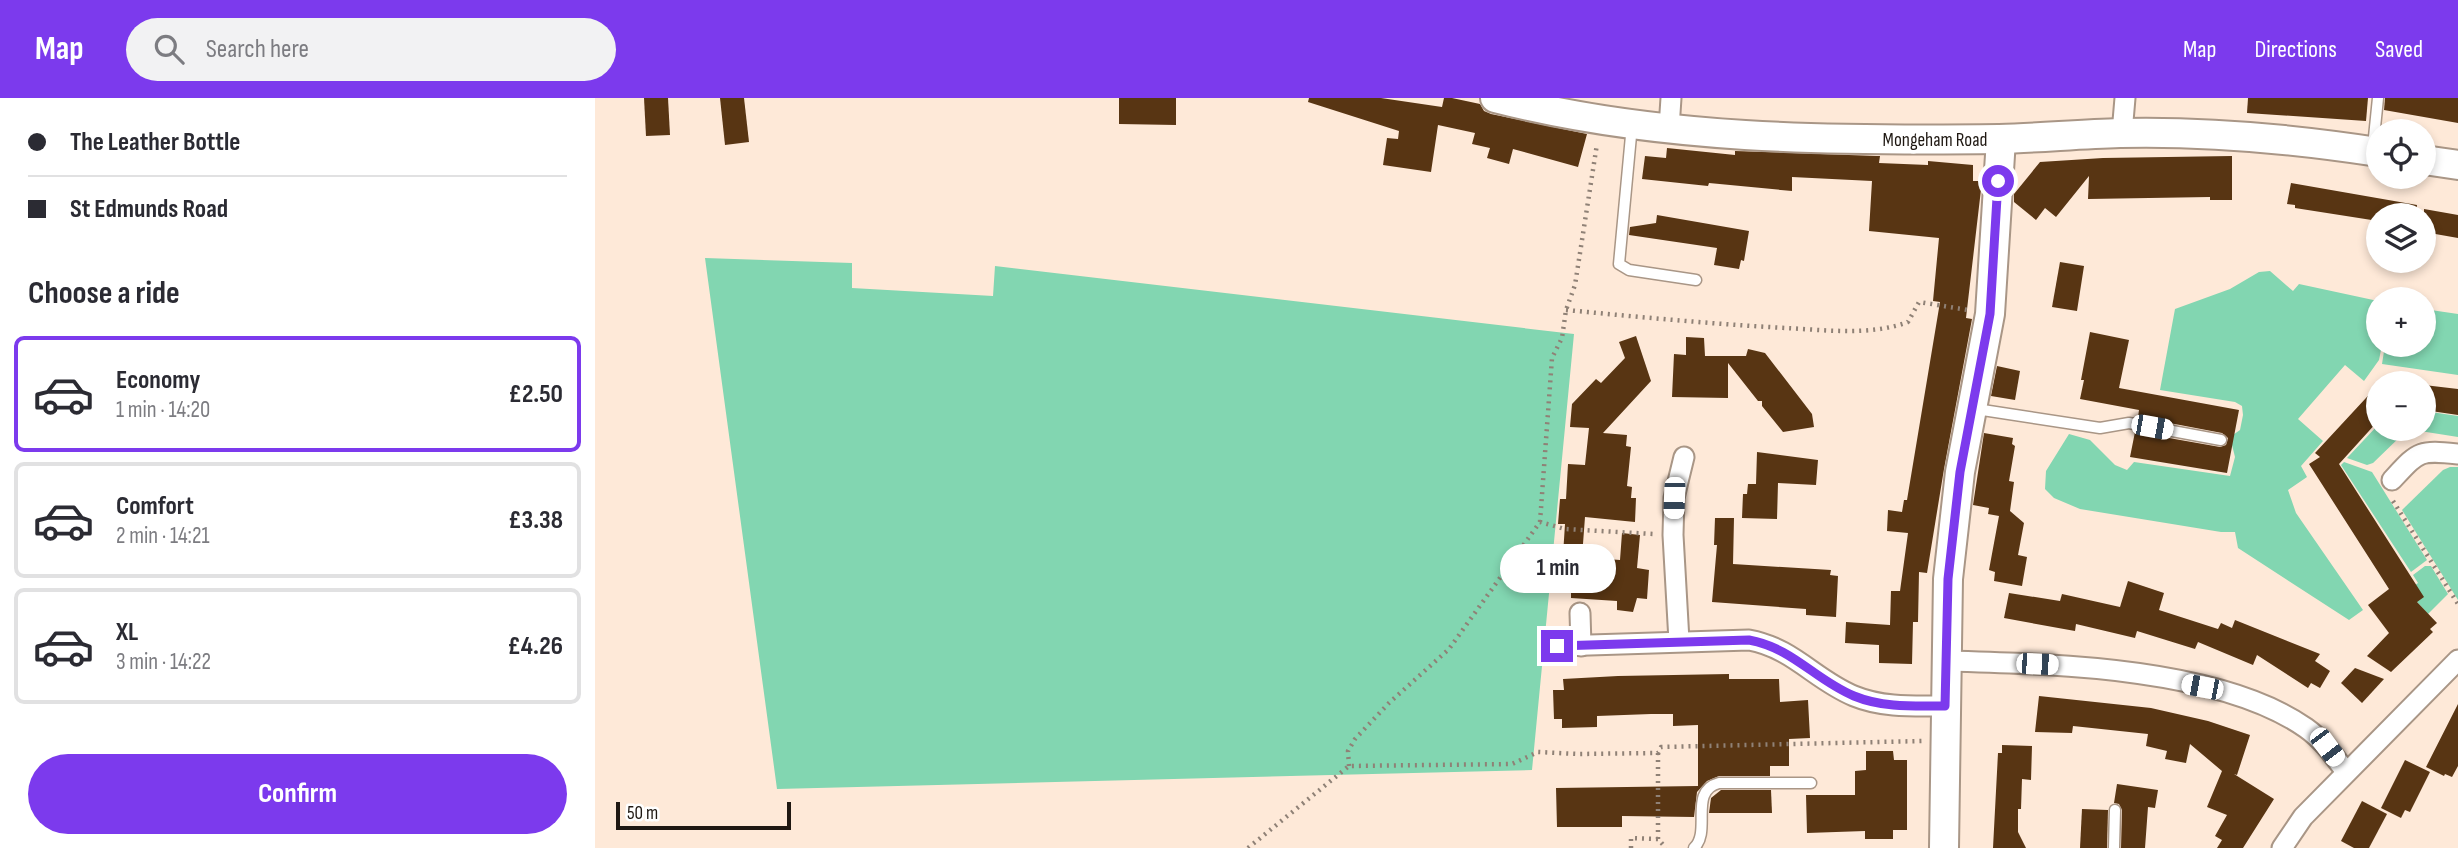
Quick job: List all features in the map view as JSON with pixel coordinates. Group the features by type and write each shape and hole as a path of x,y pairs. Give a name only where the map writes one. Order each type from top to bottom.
{"street":[{"name":"Mongeham Road","path":"1495,98 1632,125 1803,138 2001,138 2122,133 2255,137 2366,151"},
{"path":"1669,128 1671,98"},
{"path":"2122,133 2125,98"},
{"path":"1944,848 1948,579 1960,472 1990,314 2001,138"},
{"path":"2436,162 2458,165"},
{"path":"2392,490 2411,459 2428,451 2458,454"},
{"path":"1679,641 1673,536 1674,498 1684,457"},
{"path":"1580,613 1581,646"},
{"path":"1557,646 1749,640 1769,643 1854,696 1881,704 1945,706"},
{"path":"2282,848 2303,817 2458,660"},
{"path":"1947,661 2059,665 2151,676 2234,694 2285,715 2308,729 2327,747 2346,772"}],"lane":[{"path":"2377,119 2378,98"},
{"path":"1632,125 1619,264 1629,270 1696,280"},
{"path":"1972,408 2100,428 2129,423 2221,440"},
{"path":"1694,848 1698,845 1701,832 1704,793 1710,785 1811,783"},
{"path":"2114,848 2115,810"}],"path":[{"path":"1349,766 1348,751 1355,739 1389,703 1449,649 1540,522 1552,358 1562,338 1566,310 1575,285 1601,120"},
{"path":"1566,310 1715,324 1828,330 1892,328 1908,323 1919,302 1990,314"},
{"path":"2392,490 2458,604"},
{"path":"1540,522 1565,528 1673,536"},
{"path":"1666,848 1658,839 1658,753 1661,747 1827,745 1944,740"},
{"path":"1248,848 1349,766 1512,764 1538,752 1658,753"},
{"path":"1631,848 1631,838 1658,839"}],"green space":[{"path":"705,258 852,263 852,288 993,296 995,266 1574,334 1532,770 777,789"},
{"path":"2270,271 2293,291 2299,284 2366,298 2366,357 2380,357 2379,360 2371,371 2366,371 2364,381 2345,365 2298,419 2323,441 2301,466 2307,477 2288,490 2296,513 2363,610 2349,620 2238,548 2235,532 2080,509 2054,498 2045,489 2046,471 2069,434 2090,440 2115,465 2127,470 2134,462 2230,476 2235,457 2230,437 2240,430 2242,406 2235,402 2160,390 2175,309 2230,289 2259,272"},
{"path":"2436,311 2458,314 2458,375 2382,364 2383,357 2436,357"},
{"path":"2436,413 2458,416 2458,437 2436,434"},
{"path":"2366,438 2366,441 2396,441 2373,463 2367,465 2347,458"},
{"path":"2344,462 2372,472 2427,560 2411,572 2341,465"},
{"path":"2458,467 2458,600 2402,510 2443,470"},
{"path":"2425,566 2431,566 2448,594 2428,614 2407,591 2418,583 2413,575"}],"building":[{"path":"644,98 668,98 670,135 646,136"},
{"path":"720,98 744,98 749,142 725,145"},
{"path":"1119,98 1176,98 1176,125 1119,124"},
{"path":"1309,98 1381,98 1442,107 1444,98 1452,98 1480,104 1484,111 1491,114 1587,134 1578,167 1513,149 1509,164 1487,158 1490,148 1472,144 1475,133 1438,125 1431,172 1383,165 1387,138 1398,139 1399,131 1308,102"},
{"path":"2248,98 2368,98 2366,121 2247,113"},
{"path":"2385,98 2458,98 2458,123 2436,119 2384,110"},
{"path":"1667,148 1735,155 1735,151 1880,156 1879,163 1928,165 1928,161 1973,165 1973,181 1982,181 1966,318 1972,319 1927,573 1919,572 1918,622 1913,622 1912,664 1879,663 1879,645 1845,643 1846,622 1890,625 1891,591 1900,591 1908,533 1887,531 1888,510 1902,512 1904,500 1907,500 1940,302 1933,301 1939,238 1869,231 1872,181 1792,177 1792,191 1642,179 1645,156 1666,158"},
{"path":"2232,156 2232,200 2210,200 2210,197 2088,199 2089,176 2056,217 2045,208 2036,220 2014,202 2014,194 2040,162"},
{"path":"2291,183 2406,203 2366,203 2366,219 2295,208 2295,205 2287,204"},
{"path":"2436,211 2458,215 2458,238 2436,234"},
{"path":"1657,215 1749,231 1744,261 1741,260 1739,269 1714,265 1717,248 1629,235 1630,227 1656,223"},
{"path":"2060,262 2084,266 2077,311 2052,307"},
{"path":"2090,332 2129,340 2119,388 2239,410 2227,473 2130,457 2135,432 2220,447 2226,445 2228,438 2222,433 2138,417 2139,410 2080,399"},
{"path":"1636,336 1651,381 1603,433 1627,435 1626,446 1631,447 1627,486 1632,487 1631,498 1636,498 1635,522 1585,517 1582,557 1620,560 1622,533 1640,535 1637,568 1649,570 1647,599 1637,598 1633,612 1617,610 1617,601 1571,598 1571,587 1561,586 1565,524 1558,524 1560,499 1566,499 1568,464 1585,465 1589,428 1570,427 1572,404 1596,379 1601,383 1625,358 1619,342"},
{"path":"1686,337 1704,338 1705,356 1746,356 1748,349 1765,353 1812,414 1814,427 1783,432 1762,406 1762,401 1758,401 1728,363 1728,398 1672,397 1674,354 1686,355"},
{"path":"1997,366 2020,371 2015,400 1991,396"},
{"path":"2436,386 2458,389 2458,415 2436,412"},
{"path":"2366,398 2366,434 2339,464 2424,597 2417,602 2437,623 2430,629 2433,632 2391,672 2367,656 2389,633 2368,605 2389,589 2309,464 2320,457 2315,453"},
{"path":"1984,433 2013,438 2012,444 2015,446 2009,481 2014,482 2010,511 2024,523 2018,555 2027,557 2022,586 1994,581 1995,572 1989,570 1999,516 1988,514 1989,508 1973,505"},
{"path":"1757,452 1818,460 1816,485 1778,483 1777,519 1742,518 1743,494 1747,494 1748,484 1756,484"},
{"path":"1715,518 1734,518 1733,564 1831,570 1830,575 1838,576 1836,617 1806,615 1806,609 1712,602 1717,545 1714,545"},
{"path":"2128,581 2164,593 2159,610 2218,629 2221,623 2232,628 2235,620 2320,654 2315,661 2330,671 2320,688 2311,683 2308,688 2257,655 2253,665 2198,642 2195,649 2137,631 2135,638 2076,624 2075,631 2004,618 2009,593 2060,601 2062,594 2120,607"},
{"path":"2355,668 2384,679 2362,703 2341,683"},
{"path":"1729,674 1729,679 1779,679 1780,702 1808,700 1810,738 1789,739 1789,766 1770,766 1770,776 1719,776 1707,781 1697,792 1694,817 1622,816 1622,827 1557,827 1556,788 1698,786 1698,725 1673,726 1673,714 1651,714 1597,716 1597,727 1562,728 1562,719 1554,719 1553,690 1564,690 1563,679"},
{"path":"2039,696 2151,708 2208,721 2250,735 2237,775 2234,774 2274,799 2243,848 2217,848 2222,840 2215,836 2227,815 2207,807 2222,771 2190,744 2186,763 2165,759 2167,751 2146,746 2148,734 2073,726 2072,733 2035,732"},
{"path":"2458,704 2458,766 2452,777 2445,774 2444,776 2426,767"},
{"path":"2002,745 2032,746 2031,780 2022,779 2021,809 2018,809 2018,832 2026,848 1993,848 1998,753 2002,753"},
{"path":"1866,751 1893,751 1894,760 1907,760 1907,830 1893,830 1893,839 1865,839 1865,831 1807,833 1806,795 1855,795 1855,771 1866,770"},
{"path":"2405,760 2430,772 2410,812 2405,810 2401,818 2381,808"},
{"path":"2117,784 2158,790 2155,808 2148,807 2145,848 2121,848 2122,810 2119,804 2114,803"},
{"path":"1721,790 1771,790 1772,813 1709,813 1711,798"},
{"path":"2362,801 2387,814 2369,848 2354,848 2341,841"},
{"path":"2082,809 2108,810 2107,848 2080,848"}],"route":[{"path":"1557,646 1749,640 1769,643 1854,696 1881,704 1945,706 1948,579 1960,472 1990,314 1998,181"}]}
